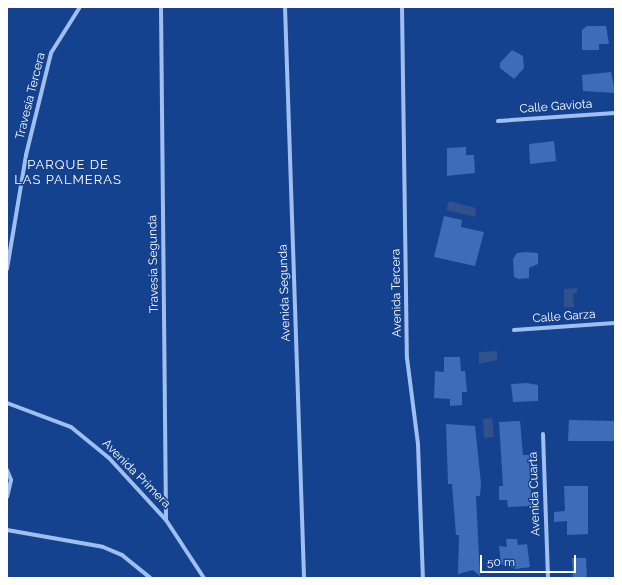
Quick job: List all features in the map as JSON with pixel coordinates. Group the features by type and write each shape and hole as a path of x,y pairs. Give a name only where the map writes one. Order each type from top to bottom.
{"street":[{"name":"Travesía Tercera","path":"7,269 26,156 51,53 80,7"},
{"name":"Travesía Segunda","path":"161,7 166,520"},
{"name":"Avenida Segunda","path":"285,7 304,578"},
{"name":"Avenida Tercera","path":"402,7 407,358 418,444 423,578"},
{"name":"Calle Gaviota","path":"498,121 615,112"},
{"name":"Calle Garza","path":"514,330 615,323"},
{"name":"Avenida Primera","path":"7,403 71,427 109,458 166,520 204,578"},
{"name":"Avenida Cuarta","path":"543,434 548,578"},
{"path":"7,470 11,480 7,497"},
{"path":"7,530 103,547 122,555 150,578"}],"water":[{"path":"449,201 476,208 475,217 446,210"},
{"path":"577,288 577,293 573,294 574,307 564,307 564,289"},
{"path":"497,351 497,360 479,364 479,352"},
{"path":"492,418 494,437 484,438 483,419"}],"building":[{"path":"587,26 606,26 609,44 599,44 599,50 582,50 582,30"},
{"path":"512,50 523,56 524,68 514,79 500,68 500,63"},
{"path":"611,72 615,93 583,91 582,75"},
{"path":"554,141 556,161 530,164 529,144"},
{"path":"466,147 466,155 474,155 475,173 447,176 447,148"},
{"path":"444,216 462,220 461,227 484,232 475,266 434,257"},
{"path":"517,253 538,253 538,264 529,268 529,278 519,279 514,277 513,259"},
{"path":"444,357 460,357 461,371 465,371 467,392 462,392 462,405 450,406 450,399 434,398 435,371 444,372"},
{"path":"527,383 538,385 538,401 513,402 511,384"},
{"path":"569,420 615,421 615,441 568,441"},
{"path":"520,421 523,455 529,455 532,506 508,507 507,500 499,500 499,486 503,486 499,422"},
{"path":"446,424 475,426 481,483 480,496 476,496 480,576 473,570 458,574 459,535 456,535 452,484 448,484"},
{"path":"564,486 588,486 588,534 567,535 567,521 554,522 554,512 565,511"},
{"path":"506,539 517,539 518,545 527,544 530,567 516,569 501,564 499,546 507,547"},
{"path":"572,558 586,558 587,578 573,578"}],"district":[{"name":"PARQUE DE LAS PALMERAS","path":"68,174"}]}
